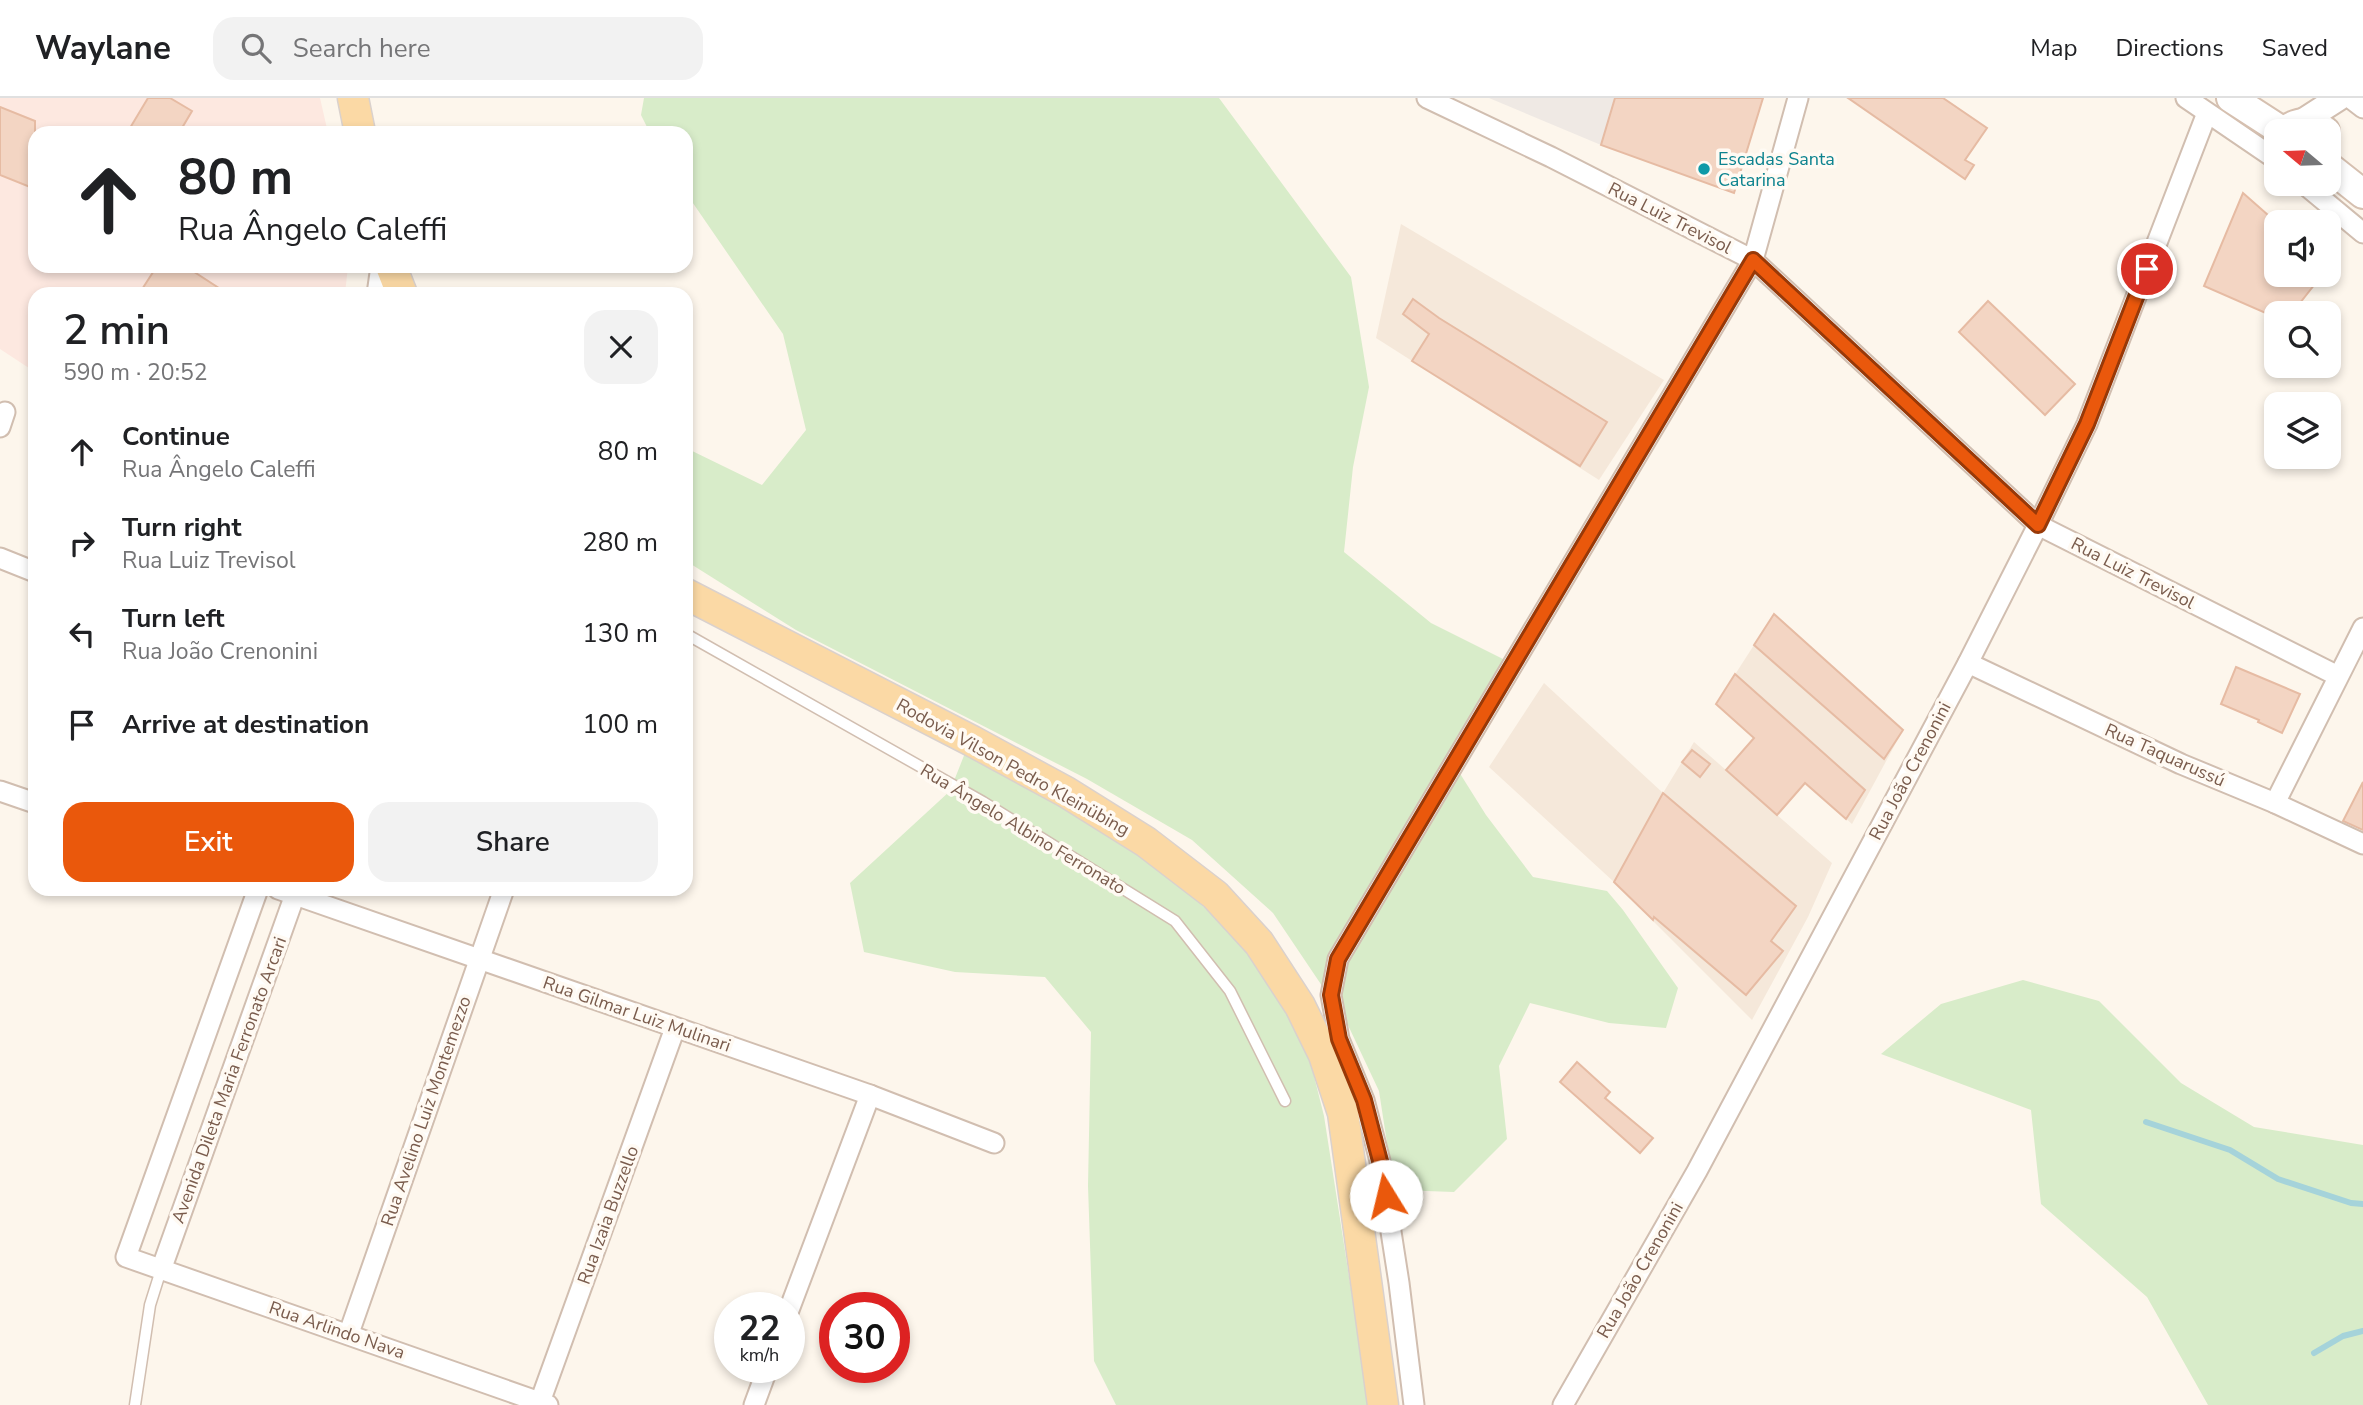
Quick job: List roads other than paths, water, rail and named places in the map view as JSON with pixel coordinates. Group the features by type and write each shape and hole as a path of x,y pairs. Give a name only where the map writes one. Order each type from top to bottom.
{"main road":[{"path":"352,98 358,126"},
{"path":"2231,98 2314,115"},
{"path":"2342,177 2363,194"},
{"name":"Rodovia Vilson Pedro Kleinübing","path":"693,598 1066,792 1146,842 1214,895 1259,943 1300,1006 1324,1055 1343,1113 1383,1405"}],"street":[{"name":"Rua Luiz Trevisol","path":"1427,98 1551,157 1753,260 2038,525 2338,676"},
{"path":"1414,1405 1380,1161 1364,1100 1339,1039 1331,995 1338,959 1753,260 1798,98"},
{"path":"2186,98 2264,151"},
{"path":"2350,98 2363,108"},
{"name":"Rua João Crenonini","path":"1563,1405 1697,1171 1968,663 2038,525 2087,424 2207,113"},
{"path":"2318,196 2363,233"},
{"path":"0,558 28,569"},
{"path":"2275,803 2363,628"},
{"name":"Rua Taquarussú","path":"1968,663 2181,764 2275,803 2363,844"},
{"path":"0,791 28,801"},
{"name":"Rua Arlindo Nava","path":"255,896 126,1257 349,1333 544,1404"},
{"name":"Avenida Dileta Maria Ferronato Arcari","path":"161,1270 288,896"},
{"name":"Rua Gilmar Luiz Mulinari","path":"304,896 870,1096 994,1143"},
{"name":"Rua Avelino Luiz Montemezzo","path":"349,1333 502,896"},
{"name":"Rua Izaia Buzzello","path":"544,1404 676,1028"},
{"path":"796,1292 870,1096"},
{"path":"754,1405 762,1383"}],"lane":[{"name":"Rua Ângelo Albino Ferronato","path":"693,638 983,802 1175,920 1230,991 1285,1101"},
{"path":"135,1405 150,1305 161,1270"}],"waterway":[{"path":"2146,1122 2230,1150 2278,1179 2351,1203 2363,1204"},
{"path":"2314,1353 2343,1336 2363,1331"}],"place":[{"name":"Escadas Santa Catarina","path":"1704,169"}]}
